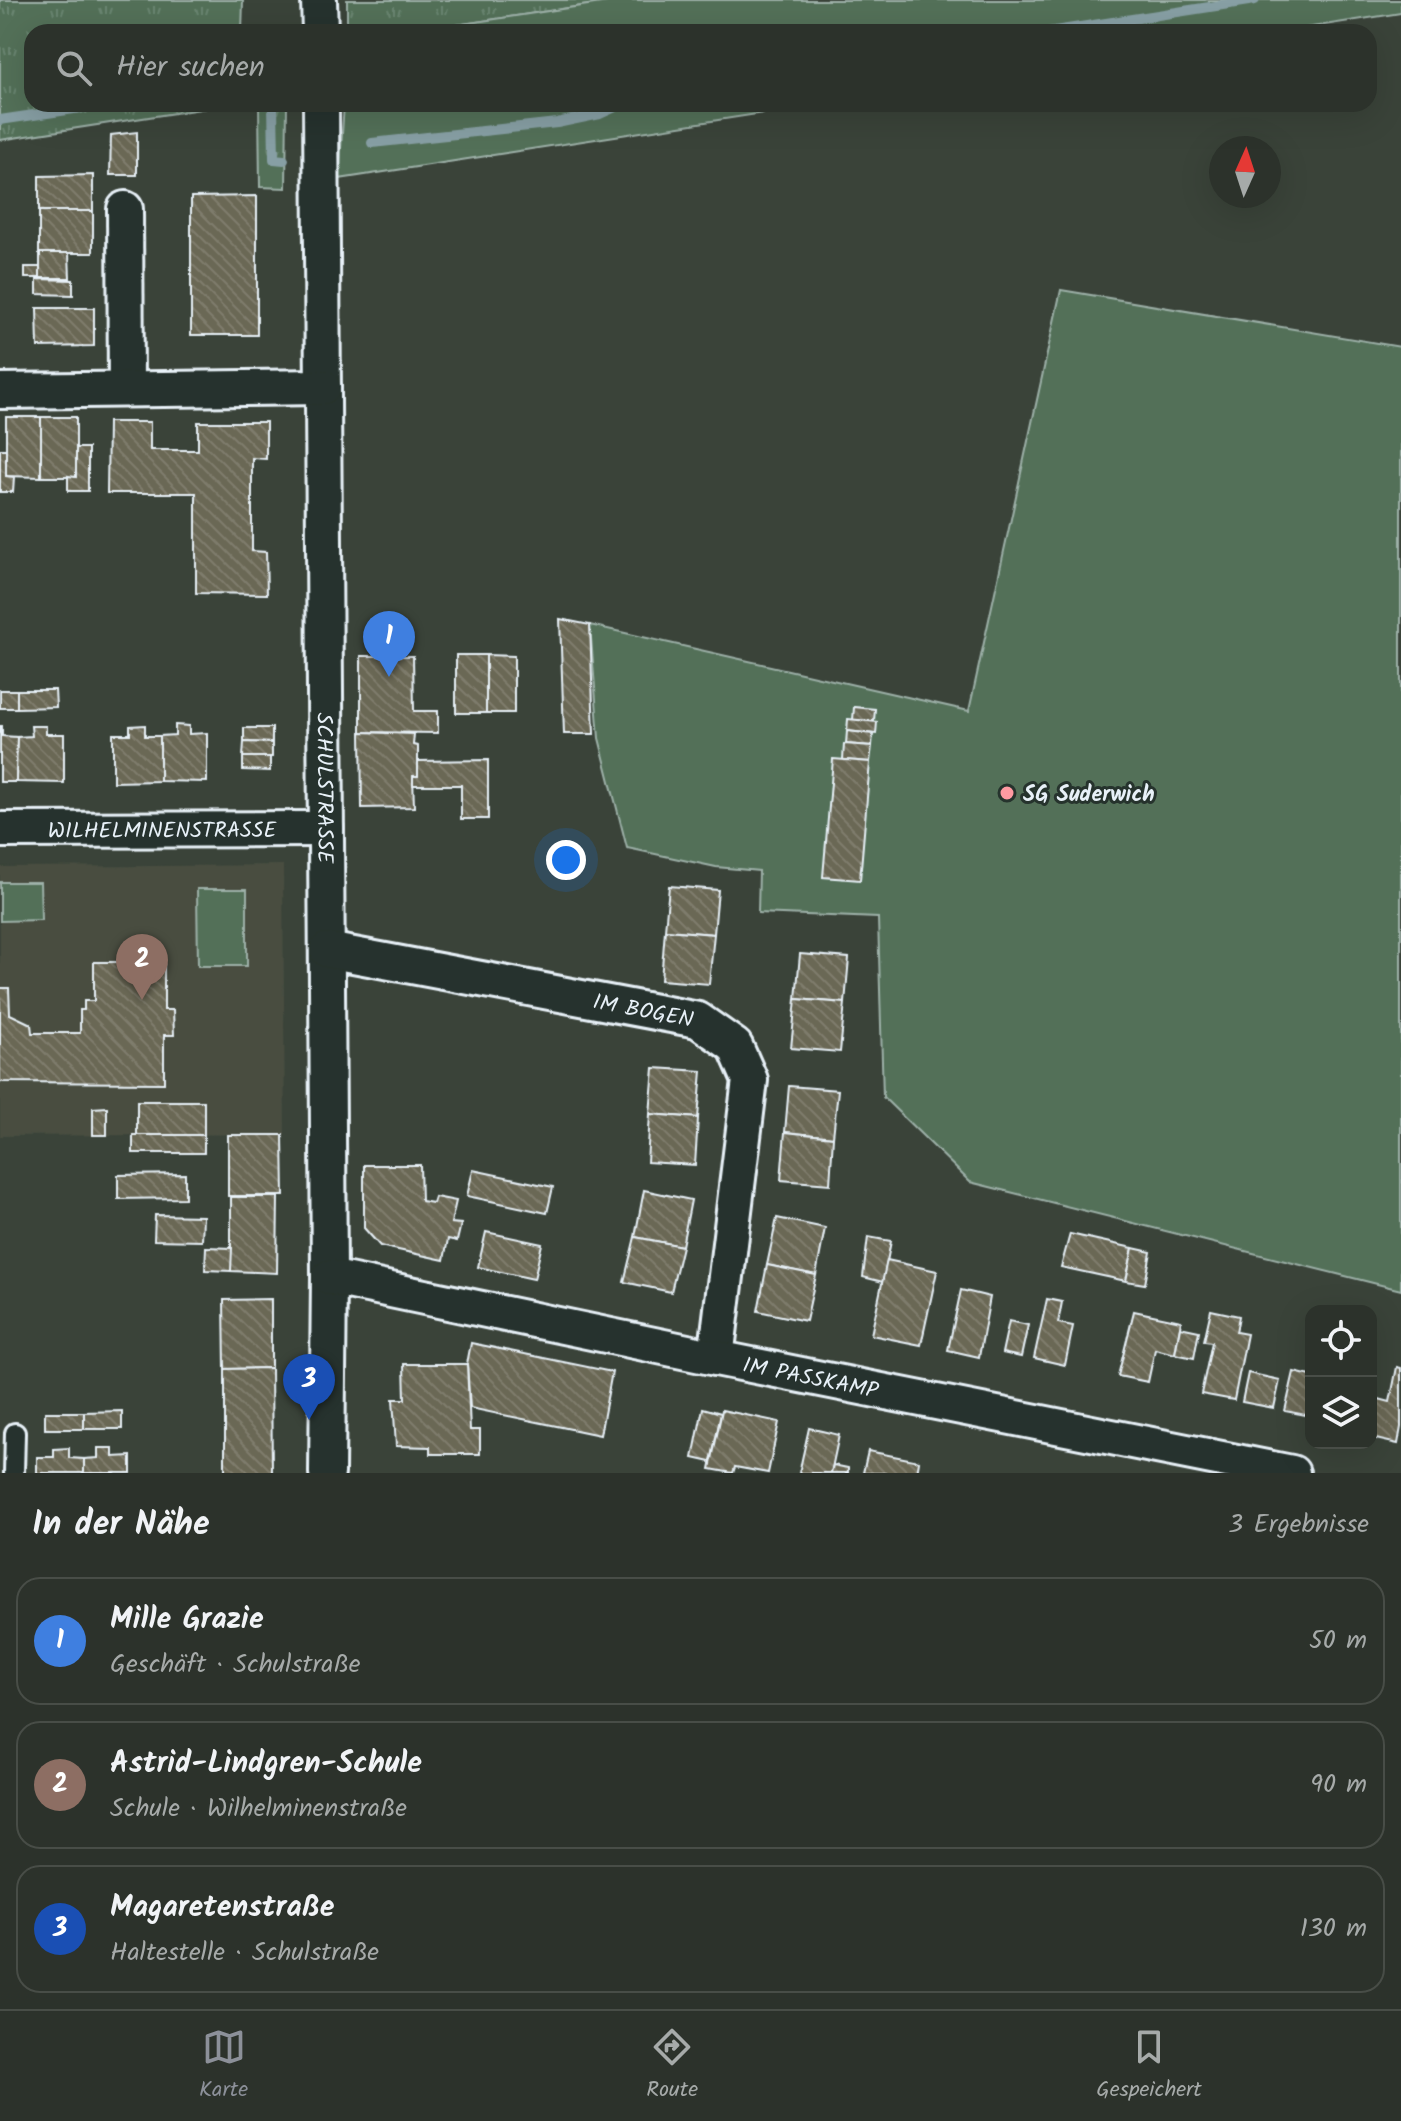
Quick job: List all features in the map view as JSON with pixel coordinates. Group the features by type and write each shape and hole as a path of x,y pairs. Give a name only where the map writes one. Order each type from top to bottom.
{"street":[{"path":"319,0 320,24"},
{"name":"SCHULSTRASSE","path":"321,112 329,1277 327,1473"},
{"path":"125,209 126,389"},
{"path":"0,391 323,387"},
{"name":"WILHELMINENSTRASSE","path":"0,830 326,829"},
{"name":"IM BOGEN","path":"327,950 698,1020 735,1046 750,1080 716,1358"},
{"name":"IM PASSKAMP","path":"329,1277 1292,1473"}],"lane":[{"path":"14,1473 15,1433"}],"shaded area":[{"path":"283,865 285,1134 0,1136 0,867"}],"green space":[{"path":"0,0 243,0 242,24 24,24 24,112 181,112 0,140"},
{"path":"347,0 621,0 462,24 347,24"},
{"path":"621,0 1401,0 1401,13 1331,24 462,24"},
{"path":"259,112 287,112 286,188 260,187"},
{"path":"343,112 770,112 339,179"},
{"name":"SG Suderwich","path":"1061,290 1401,347 1401,1290 970,1182 883,1097 878,918 758,913 759,871 716,867 627,848 599,738 590,625 969,711"},
{"path":"0,882 40,882 41,920 0,921"},
{"path":"197,889 247,889 247,966 198,966"}],"building":[{"path":"137,132 137,175 110,175 111,135"},
{"path":"93,175 93,211 39,211 39,176"},
{"path":"257,196 257,335 191,335 191,197"},
{"path":"39,211 93,211 93,253 39,253"},
{"path":"40,253 69,253 70,278 40,278"},
{"path":"25,267 40,267 40,278 25,278"},
{"path":"37,279 73,280 73,295 37,294"},
{"path":"37,308 94,308 94,346 38,347"},
{"path":"6,417 41,417 41,477 6,476"},
{"path":"41,417 76,417 76,477 41,477"},
{"path":"108,422 150,422 150,450 198,450 198,422 266,422 266,459 252,458 252,551 266,552 267,594 196,593 196,493 107,493"},
{"path":"76,448 88,448 88,491 68,491 68,476 76,477"},
{"path":"0,449 6,449 6,476 14,477 13,492 0,492"},
{"path":"560,619 590,625 594,734 564,734"},
{"path":"456,655 486,655 486,713 456,713"},
{"path":"486,655 514,656 514,713 486,713"},
{"path":"361,656 413,656 414,711 438,711 438,733 361,732"},
{"path":"0,690 17,690 17,708 0,708"},
{"path":"17,690 55,690 56,707 17,708"},
{"path":"854,707 875,709 874,721 853,720"},
{"path":"848,719 877,722 876,734 847,731"},
{"path":"145,725 145,736 160,736 160,781 113,782 113,734 130,734 130,726"},
{"path":"175,725 189,726 189,734 207,733 207,782 160,781 160,736 175,735"},
{"path":"0,726 2,736 17,737 16,782 0,782"},
{"path":"31,726 46,726 46,734 64,734 64,783 16,782 17,737 32,736"},
{"path":"244,728 272,728 272,743 244,742"},
{"path":"847,731 873,734 872,746 846,744"},
{"path":"361,732 414,734 413,745 418,746 418,776 413,776 414,807 362,808"},
{"path":"244,742 272,743 272,757 243,757"},
{"path":"844,744 872,746 870,762 843,760"},
{"path":"243,757 270,757 270,771 243,770"},
{"path":"833,759 870,762 860,880 823,877"},
{"path":"488,760 488,819 461,819 461,785 413,785 413,776 418,776 418,761"},
{"path":"669,886 718,890 714,934 665,930"},
{"path":"665,930 714,934 709,984 661,980"},
{"path":"800,954 849,958 845,1003 796,999"},
{"path":"94,962 164,962 164,1010 173,1010 174,1035 164,1035 164,1083 0,1082 0,988 9,988 10,1014 31,1024 32,1033 80,1033 80,1010 84,1010 84,1001 94,1001"},
{"path":"796,999 845,1003 840,1052 791,1048"},
{"path":"654,1068 702,1071 698,1118 650,1114"},
{"path":"789,1086 838,1090 833,1137 785,1132"},
{"path":"137,1101 204,1101 204,1135 137,1135"},
{"path":"107,1107 107,1135 93,1135 93,1108"},
{"path":"650,1114 698,1118 695,1165 647,1162"},
{"path":"785,1132 833,1137 830,1184 781,1180"},
{"path":"133,1135 204,1135 204,1153 133,1153"},
{"path":"228,1135 283,1135 284,1196 228,1196"},
{"path":"364,1165 420,1165 421,1201 433,1203 435,1197 456,1201 451,1223 461,1224 457,1241 448,1239 444,1260 380,1246 364,1228"},
{"path":"473,1170 553,1187 547,1213 467,1196"},
{"path":"185,1174 185,1198 118,1199 118,1175"},
{"path":"644,1190 691,1200 682,1246 635,1237"},
{"path":"231,1197 278,1197 277,1273 231,1271"},
{"path":"155,1215 203,1216 202,1241 154,1240"},
{"path":"777,1218 825,1228 816,1275 767,1265"},
{"path":"486,1232 542,1244 534,1279 478,1267"},
{"path":"1070,1234 1133,1248 1126,1281 1061,1267"},
{"path":"635,1237 682,1246 671,1292 624,1282"},
{"path":"868,1237 891,1241 883,1282 863,1277"},
{"path":"206,1247 232,1248 231,1271 205,1270"},
{"path":"1133,1248 1151,1252 1145,1284 1126,1281"},
{"path":"887,1260 937,1271 921,1345 871,1335"},
{"path":"767,1265 816,1275 806,1321 758,1311"},
{"path":"961,1290 990,1297 979,1357 948,1350"},
{"path":"271,1299 271,1368 225,1369 224,1300"},
{"path":"1047,1299 1062,1302 1058,1323 1073,1326 1065,1365 1034,1358"},
{"path":"1211,1310 1239,1316 1236,1332 1247,1334 1234,1400 1201,1394 1212,1342 1204,1341"},
{"path":"1134,1311 1181,1321 1175,1354 1155,1349 1148,1382 1118,1376"},
{"path":"1009,1321 1028,1325 1021,1357 1002,1353"},
{"path":"1180,1327 1199,1331 1194,1358 1175,1354"},
{"path":"471,1343 612,1372 600,1435 470,1408 467,1364"},
{"path":"404,1364 467,1364 470,1430 480,1430 480,1454 430,1454 430,1447 396,1446 393,1399 405,1399"},
{"path":"1397,1367 1401,1368 1398,1444 1377,1439 1377,1399 1390,1402"},
{"path":"271,1368 272,1473 225,1473 225,1369"},
{"path":"1294,1372 1305,1375 1305,1415 1285,1411"},
{"path":"1248,1373 1280,1380 1274,1408 1242,1402"},
{"path":"703,1408 721,1413 711,1462 693,1458"},
{"path":"722,1410 779,1422 768,1473 735,1467 733,1473 710,1469"},
{"path":"122,1411 122,1429 84,1429 84,1412"},
{"path":"45,1412 84,1412 84,1429 45,1429"},
{"path":"809,1428 839,1435 831,1473 799,1473"},
{"path":"69,1448 69,1458 84,1459 84,1473 37,1473 37,1457 54,1457 54,1449"},
{"path":"98,1448 113,1448 113,1457 131,1456 131,1473 84,1473 84,1459 98,1458"},
{"path":"868,1451 919,1461 917,1473 863,1473"},
{"path":"833,1465 848,1468 848,1473 831,1473"}],"waterway":[{"path":"1100,24 1255,0"},
{"path":"0,120 54,112"},
{"path":"273,112 274,159 284,160"},
{"path":"372,143 557,123 604,112"}],"place":[{"name":"Mille Grazie","path":"389,677"},
{"name":"SG Suderwich","path":"1007,793"},
{"name":"Astrid-Lindgren-Schule","path":"142,1000"},
{"name":"Magaretenstraße","path":"309,1420"}]}
